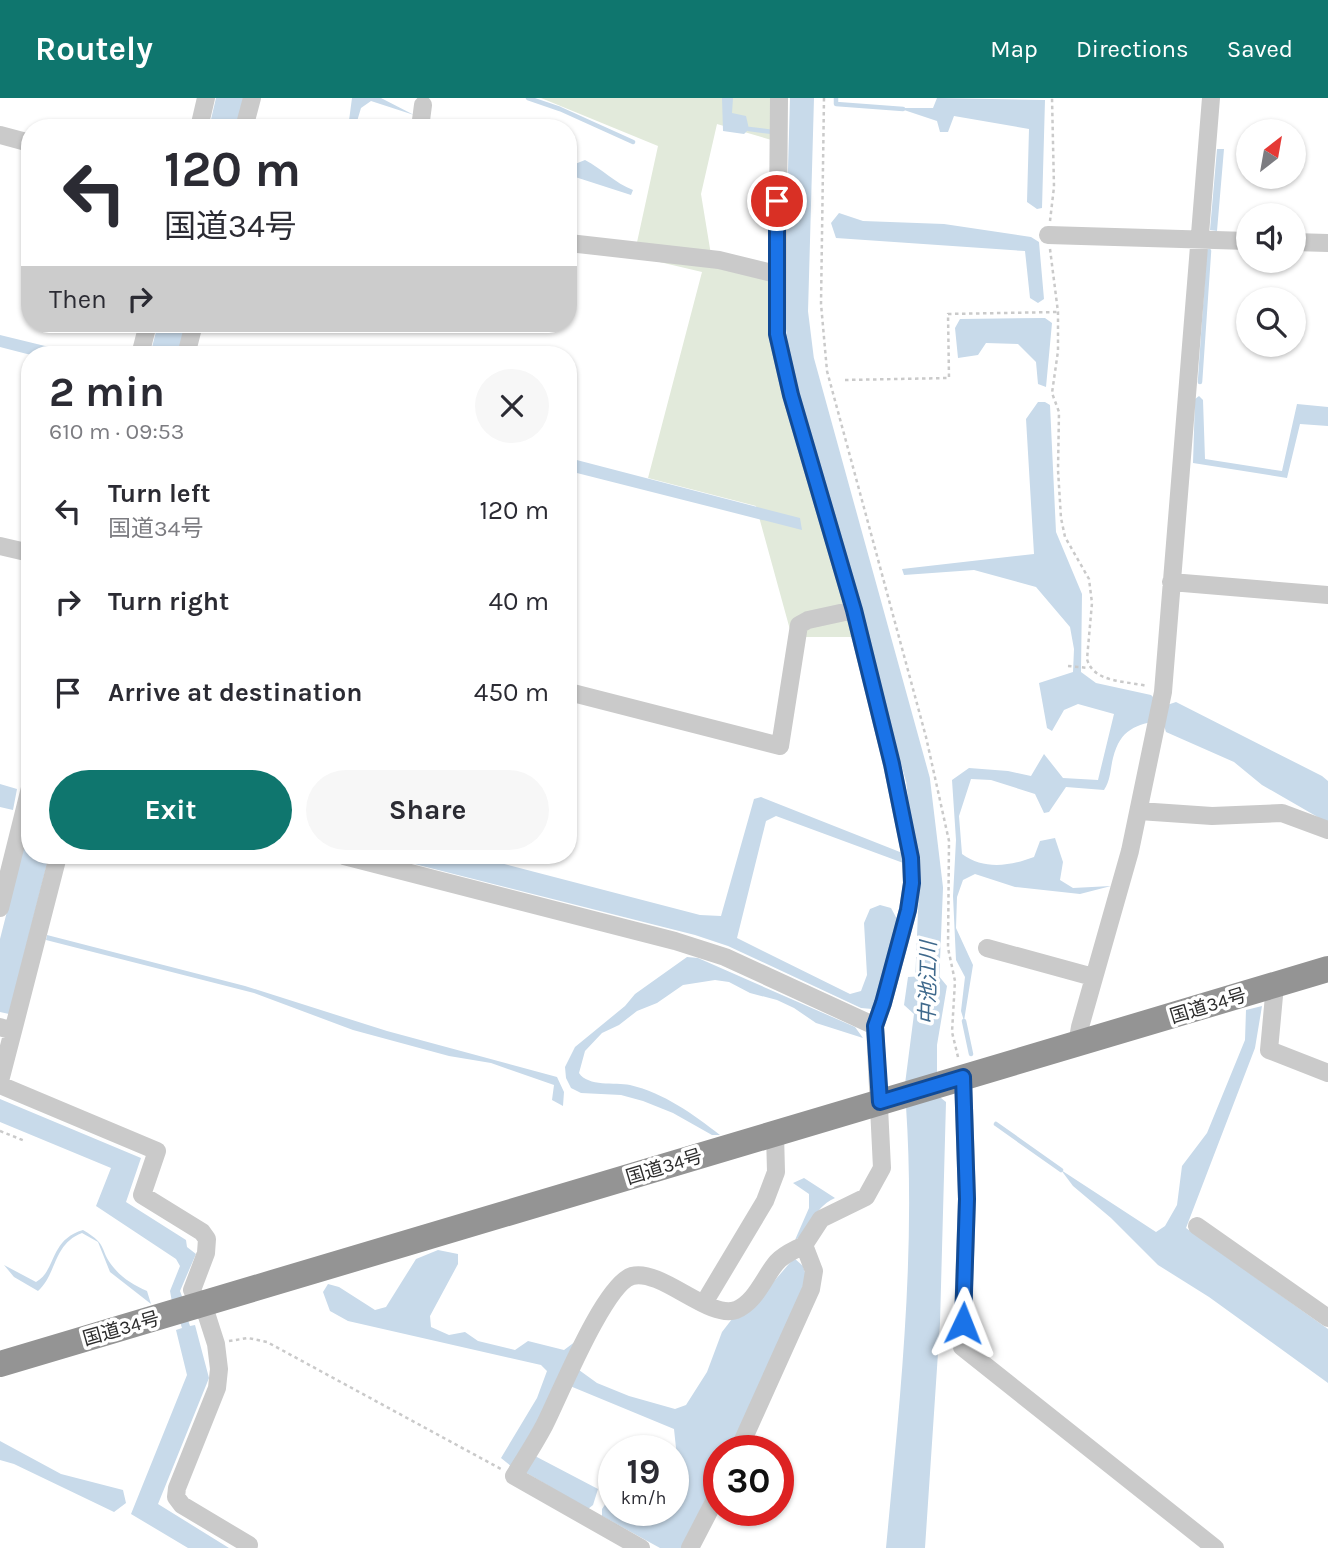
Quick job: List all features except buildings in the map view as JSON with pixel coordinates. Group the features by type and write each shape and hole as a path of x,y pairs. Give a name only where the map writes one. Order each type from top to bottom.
{"highway":[{"name":"国道34号","path":"0,1364 1328,969"}],"street":[{"path":"201,119 206,98"},
{"path":"246,119 252,98"},
{"path":"641,1548 514,1476 543,1428 580,1349 606,1302 624,1280 635,1275 653,1279 721,1311 734,1311 745,1304 778,1262 804,1245 821,1219 866,1197 882,1168 886,1100 875,1026 908,910 912,883 911,858 892,764 854,610 791,395 777,334 779,98"},
{"path":"1077,1044 1139,811 1163,692 1211,98"},
{"path":"421,119 423,105"},
{"path":"0,135 21,141"},
{"path":"1048,235 1236,241"},
{"path":"1306,242 1328,243"},
{"path":"577,244 719,260 776,274"},
{"path":"0,546 21,551"},
{"path":"1171,582 1328,596"},
{"path":"577,694 780,746 799,625 808,620 854,610"},
{"path":"1139,811 1212,816 1282,813 1328,830"},
{"path":"0,908 21,825"},
{"path":"56,864 5,1028 0,1083 157,1151 142,1195 202,1232 207,1239 206,1253 192,1290 207,1316 216,1344 219,1369 217,1388 177,1488 176,1497 182,1504 248,1545 247,1548"},
{"path":"375,864 675,941 725,957 875,1026"},
{"path":"987,948 1093,977"},
{"path":"1275,985 1269,1051 1328,1073"},
{"path":"957,1079 967,1199 962,1348 1215,1548"},
{"path":"704,1303 765,1201 776,1172 775,1133"},
{"path":"1197,1226 1328,1318"},
{"path":"745,1435 811,1289 814,1271 804,1245"},
{"path":"690,1548 703,1523"}],"path":[{"path":"824,98 821,304 827,371 926,737 949,841 948,948 955,981 952,1032 957,1079"},
{"path":"1052,98 1054,187 1048,235 1058,312 1058,351 1052,393 1059,412 1061,518 1065,537 1089,579 1089,668"},
{"path":"845,380 949,378 948,314 1058,312"},
{"path":"1068,666 1089,668 1099,676 1163,692"},
{"path":"0,1131 25,1141"},
{"path":"216,1344 248,1338 267,1342 514,1476"}],"green space":[{"path":"541,98 784,98 785,144 717,124 701,194 713,267 782,284 782,337 863,637 792,637 756,506 648,478 702,272 634,256 658,146"}],"water":[{"path":"216,98 245,98 239,119 211,119"},
{"path":"352,98 381,98 414,115 371,101 361,108 358,119 349,119"},
{"path":"722,98 733,98 732,113 746,116 749,129 744,134 723,131"},
{"path":"937,98 1045,100 1042,208 1037,209 1027,202 1029,129 954,116 948,132 940,132 937,121 898,108 933,108"},
{"path":"1217,149 1224,149 1217,231 1210,230"},
{"path":"585,160 633,190 631,195 577,178 577,163"},
{"path":"839,213 863,221 944,224 1031,237 1039,242 1044,299 1038,303 1030,298 1025,251 836,238 831,223"},
{"path":"1045,318 1052,323 1046,387 1038,384 1036,362 1018,344 986,343 978,355 958,358 955,328 960,319"},
{"path":"156,333 184,333 180,346 152,346"},
{"path":"0,335 45,346 21,346 21,352 0,347"},
{"path":"1199,396 1203,400 1205,459 1282,471 1297,404 1328,407 1328,426 1300,424 1287,478 1193,463 1195,399"},
{"path":"1038,402 1050,405 1056,532 1082,594 1081,672 1096,683 1151,695 1159,703 1167,705 1176,702 1322,776 1328,781 1328,823 1262,785 1234,762 1166,732 1162,719 1130,730 1120,740 1104,790 1066,787 1049,812 1044,813 1035,794 991,780 971,779 959,816 962,854 988,864 1016,863 1034,857 1040,841 1055,838 1063,862 1060,880 1073,888 1111,886 1080,894 1015,887 975,874 963,880 957,897 956,928 973,965 964,1021 961,1011 965,977 956,960 953,896 956,840 952,780 969,768 1031,776 1044,754 1063,778 1098,780 1114,714 1078,704 1064,710 1052,731 1047,728 1039,683 1073,672 1074,649 1070,627 1036,587 974,570 904,575 902,569 1034,554 1026,419"},
{"path":"577,460 800,518 802,530 577,473"},
{"path":"0,784 17,789 13,810 0,807"},
{"path":"761,797 905,854 906,864 776,816 766,821 737,938 850,994 861,991 867,975 864,923 870,909 880,905 891,908 897,919 872,1009 861,1008 728,946 695,935 415,864 505,864 700,915 721,916 754,799"},
{"path":"21,856 21,864 47,864 9,1014 0,1012 0,939"},
{"path":"47,935 245,986 387,1031 557,1077 564,1092 563,1106 552,1100 554,1085 491,1063 449,1056 353,1030 254,993 46,940"},
{"path":"687,957 698,958 855,1027 863,1038 816,1023 794,1008 750,993 729,982 715,980 683,985 657,1003 637,1011 619,1025 602,1033 585,1051 579,1073 595,1082 630,1085 655,1093 689,1112 720,1135 712,1135 673,1113 643,1101 621,1095 581,1093 571,1088 565,1067 575,1047 625,1006 635,994"},
{"path":"938,975 947,986 937,1045 937,1075 905,1084 914,1014 904,1005 908,977"},
{"path":"1262,1006 1255,1048 1186,1228 1328,1329 1328,1383 1209,1297 1158,1265 1111,1218 1073,1186 1061,1170 1156,1232 1165,1226 1177,1205 1182,1166 1207,1133 1245,1040 1246,1010"},
{"path":"936,1094 946,1102 940,1323 925,1548 886,1548 908,1272 909,1162 906,1106"},
{"path":"0,1099 141,1158 126,1202 186,1240 187,1247 196,1254 180,1291 183,1299 172,1302 170,1291 180,1266 176,1259 96,1206 111,1168 0,1122"},
{"path":"804,1178 835,1198 821,1208 807,1230 795,1240 809,1208 809,1194 793,1183"},
{"path":"83,1230 98,1242 82,1233 73,1238 60,1252 49,1276 38,1291 14,1277 4,1265 36,1282 43,1277 64,1241"},
{"path":"98,1242 109,1262 121,1275 147,1291 151,1304 110,1272"},
{"path":"438,1250 458,1254 458,1264 430,1316 431,1327 449,1335 465,1332 478,1341 515,1350 528,1341 564,1350 576,1341 549,1402 512,1467 501,1458 537,1398 547,1371 541,1365 348,1321 330,1311 323,1292 328,1284 339,1287 375,1310 386,1307 416,1259"},
{"path":"794,1258 803,1266 807,1279 736,1435 703,1435 703,1504 682,1548 660,1548 620,1526 689,1526 689,1435 675,1435 674,1429 570,1386 579,1370 597,1383 629,1396 675,1409 686,1405 707,1372 722,1332 732,1319 752,1307"},
{"path":"188,1320 190,1326 195,1325 209,1378 158,1504 229,1548 188,1548 131,1514 187,1375 176,1330 182,1328 180,1322"},
{"path":"0,1441 61,1474 123,1490 126,1503 114,1512 14,1464 0,1460"},
{"path":"535,1456 598,1489 593,1505 588,1509 525,1472"}],"waterway":[{"path":"528,98 560,109 633,142"},
{"name":"中池江川","path":"802,98 796,312 802,360 918,780 931,888 926,1008"},
{"path":"836,98 836,104 903,109"},
{"path":"749,129 773,132"},
{"path":"1200,382 1209,251"},
{"path":"964,1021 971,1054"},
{"path":"996,1124 1061,1170"}],"route":[{"path":"777,201 777,334 791,395 854,610 892,764 911,858 912,883 908,910 875,1026 880,1102 963,1077 967,1199 963,1323"}]}
